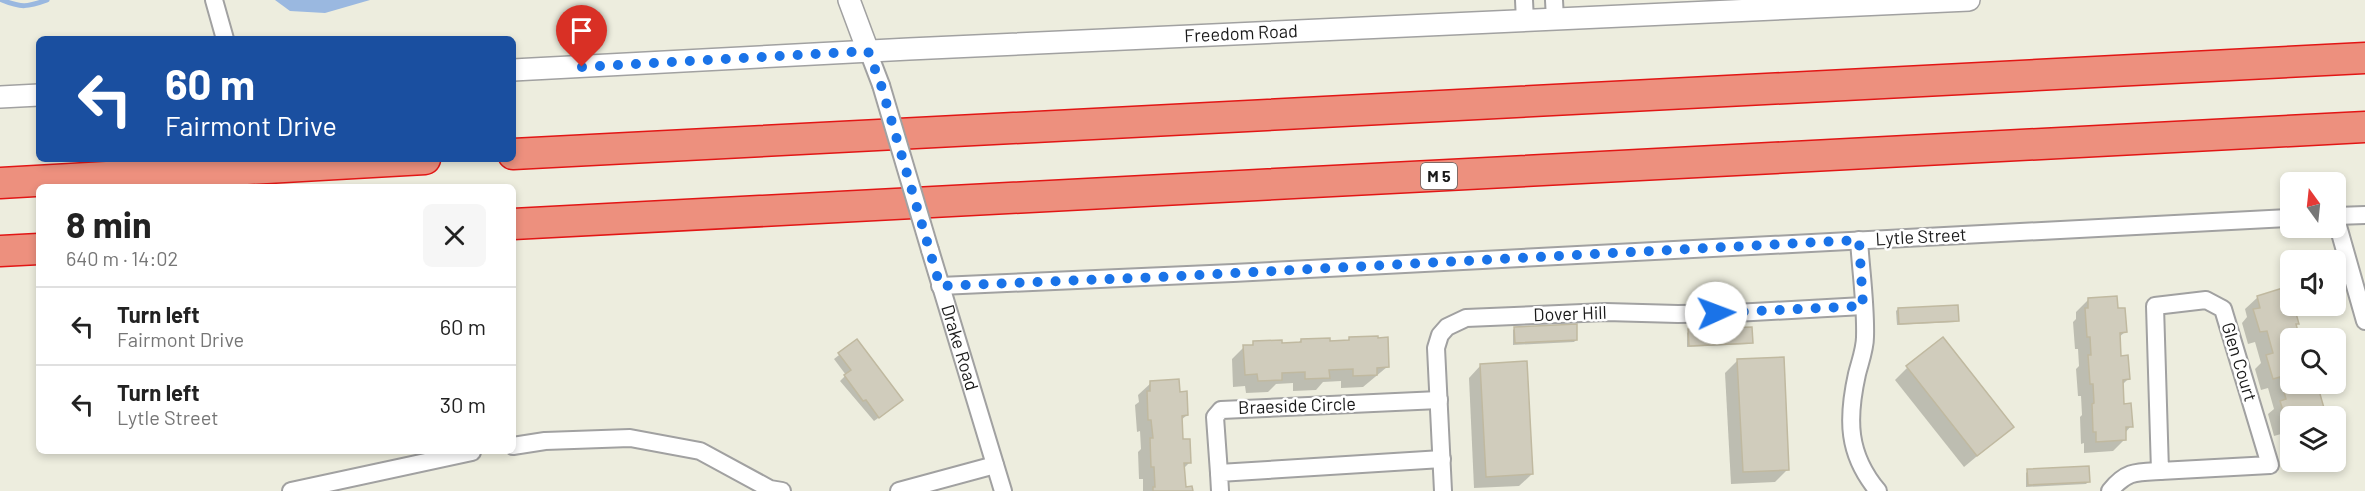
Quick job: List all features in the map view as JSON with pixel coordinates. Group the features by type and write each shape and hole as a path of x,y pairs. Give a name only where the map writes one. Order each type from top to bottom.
{"highway":[{"path":"516,154 2365,58"},
{"name":"M 5","path":"516,224 2365,127"},
{"path":"0,183 373,162"},
{"path":"0,251 36,249"}],"street":[{"path":"214,0 224,36"},
{"name":"Drake Road","path":"849,0 881,85 1003,491"},
{"name":"Freedom Road","path":"516,70 868,51 1524,10 1969,0"},
{"path":"0,97 36,95"},
{"path":"2346,217 2365,215"},
{"name":"Lytle Street","path":"940,286 1161,277 2280,219"},
{"path":"2342,238 2365,321"},
{"path":"1859,240 1865,339 1851,399 1850,420 1856,456 1862,471 1878,491"},
{"name":"Glen Court","path":"2110,491 2120,478 2129,474 2270,465 2223,309 2206,300 2155,306 2160,471"},
{"name":"Dover Hill","path":"1443,491 1436,348 1440,335 1447,327 1466,318 1606,312 1735,313 1863,306"},
{"name":"Braeside Circle","path":"1220,491 1215,417 1221,410 1439,400"},
{"path":"516,446 545,441 630,438 699,451 770,489 782,491"},
{"path":"291,491 463,454"},
{"path":"1219,473 1442,459"},
{"path":"899,491 995,465"}],"water":[{"path":"275,0 370,0 325,13 290,11"}],"building":[{"path":"2280,289 2280,316 2297,316 2299,324 2296,324 2297,328 2280,328 2280,377 2273,379 2266,355 2273,353 2267,331 2260,332 2253,309 2260,308 2257,296"},
{"path":"2117,296 2118,308 2125,308 2127,332 2120,333 2121,356 2128,355 2130,379 2123,380 2124,404 2131,403 2133,427 2126,427 2126,440 2096,442 2096,432 2093,432 2093,384 2090,384 2088,355 2091,355 2090,337 2087,337 2085,308 2088,308 2088,298"},
{"path":"1958,305 1959,321 1899,324 1898,308"},
{"path":"1577,324 1577,340 1515,343 1514,327"},
{"path":"1752,327 1753,343 1689,346 1688,329"},
{"path":"1378,336 1378,338 1388,337 1389,367 1377,368 1377,375 1353,376 1353,369 1329,370 1330,378 1305,379 1305,372 1282,373 1282,380 1258,381 1257,374 1245,375 1243,345 1253,345 1253,341 1282,340 1282,343 1301,342 1301,339 1330,338 1330,341 1349,340 1349,337"},
{"path":"1943,337 2014,427 1977,456 1906,366"},
{"path":"857,339 903,400 879,418 844,375 851,370 838,353"},
{"path":"1784,357 1789,470 1743,472 1737,359"},
{"path":"1527,361 1533,474 1486,477 1480,364"},
{"path":"1179,379 1180,392 1187,391 1188,415 1182,416 1183,439 1190,439 1191,463 1184,463 1186,487 1192,486 1193,491 1153,491 1155,487 1154,467 1151,467 1150,438 1153,438 1151,420 1148,420 1147,391 1150,391 1150,381"},
{"path":"2285,394 2320,394 2323,406 2282,406 2280,401 2286,399"},
{"path":"2089,466 2090,482 2028,485 2027,469"}],"waterway":[{"path":"2,0 25,6 47,0"}],"route":[{"path":"582,67 868,51 881,85 940,286 1161,277 1859,240 1863,306 1716,313"}]}
